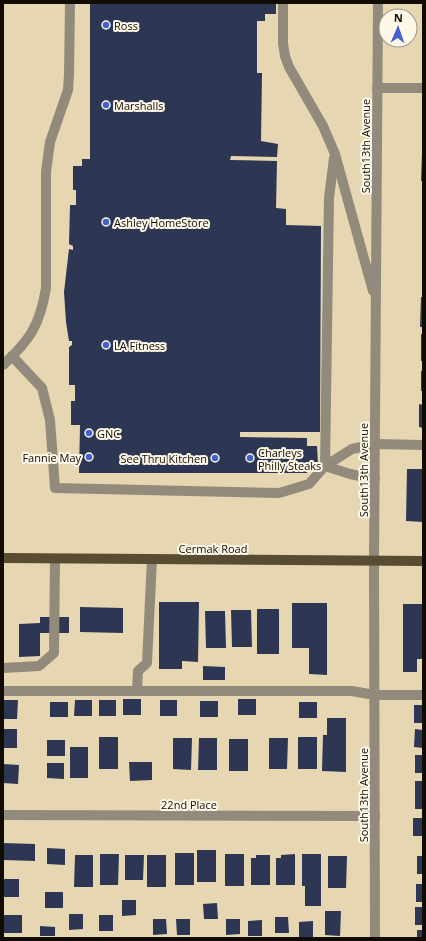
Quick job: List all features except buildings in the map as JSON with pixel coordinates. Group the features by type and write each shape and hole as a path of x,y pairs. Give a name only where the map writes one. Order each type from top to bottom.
{"main road":[{"name":"Cermak Road","path":"3,558 423,561"}],"street":[{"path":"3,365 22,347 32,332 44,300 46,288 46,172 50,142 68,90 70,3"},
{"path":"283,3 283,43 285,56 289,67 323,126 335,154 376,303"},
{"name":"South13th Avenue","path":"375,938 374,561 378,3"},
{"path":"377,88 423,88"},
{"path":"325,466 329,198 335,154"},
{"path":"12,356 42,388 50,420 55,488 279,494 310,484 325,466 352,449 375,444 423,444"},
{"path":"325,466 350,474 375,479"},
{"path":"3,668 39,666 54,653 54,559"},
{"path":"137,691 138,671 147,663 152,559"},
{"path":"3,691 352,691 375,695 423,695"},
{"name":"22nd Place","path":"3,815 375,816"}],"place":[{"name":"Ross","path":"106,25"},
{"name":"Marshalls","path":"106,105"},
{"name":"Ashley HomeStore","path":"106,222"},
{"name":"LA Fitness","path":"106,345"},
{"name":"GNC","path":"89,433"},
{"name":"Fannie May","path":"89,457"},
{"name":"See Thru Kitchen","path":"215,458"},
{"name":"Charleys Philly Steaks","path":"250,458"}]}
